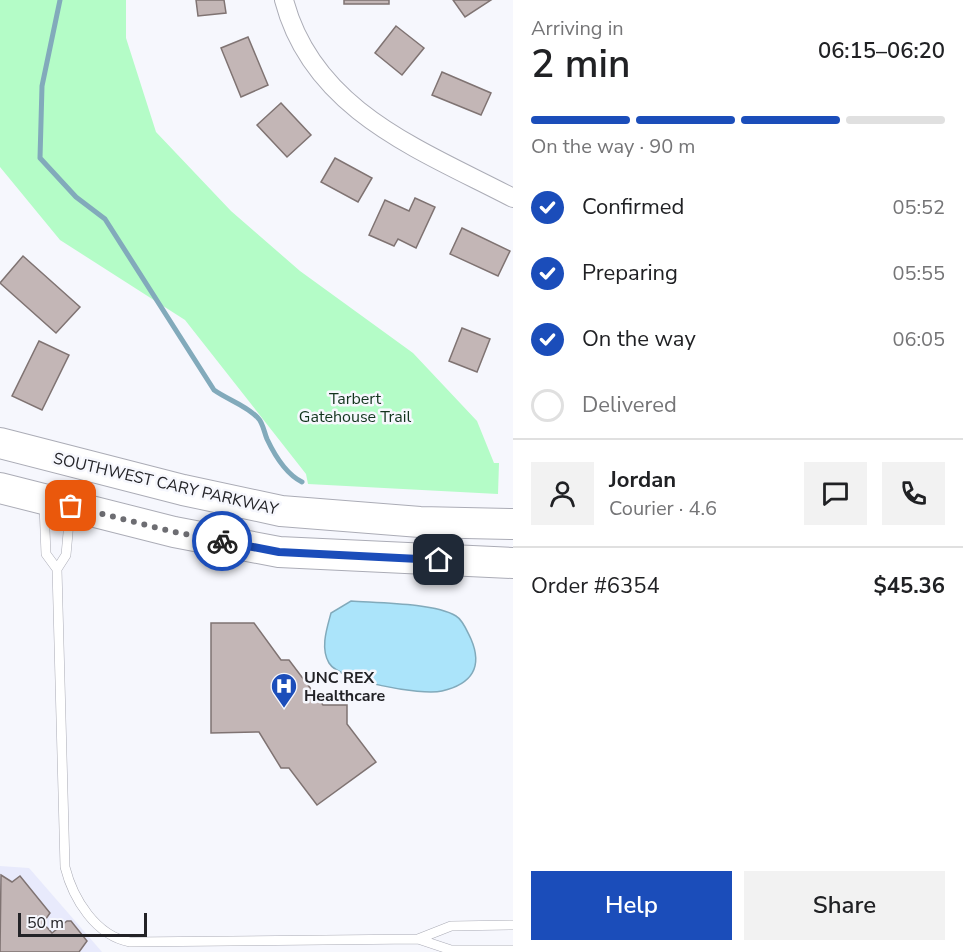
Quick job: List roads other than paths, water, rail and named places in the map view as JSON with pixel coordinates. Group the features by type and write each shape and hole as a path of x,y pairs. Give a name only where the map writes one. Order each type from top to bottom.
{"main road":[{"name":"SOUTHWEST CARY PARKWAY","path":"0,443 183,490 281,511 420,522 513,524"},
{"path":"0,488 174,532 279,552 513,562"}],"street":[{"path":"284,0 297,38 314,65 352,107 382,129 513,198"}],"lane":[{"path":"57,503 46,554 57,569"},
{"path":"57,503 66,555 57,569 63,852 68,879 75,895 100,928 119,940 130,942 418,939 451,951 513,950"},
{"path":"418,939 451,926 513,924"}],"water":[{"path":"351,601 434,608 456,616 465,626 474,649 476,658 472,673 461,684 432,692 382,686 336,670 326,657 326,631 331,613"}],"waterway":[{"path":"60,0 42,86 40,158 76,197 105,219 214,390 258,418 277,458 296,479 302,482"}],"place":[{"name":"UNC REX Healthcare","path":"284,709"}],"park label":[{"name":"Tarbert Gatehouse Trail","path":"355,407"}]}
